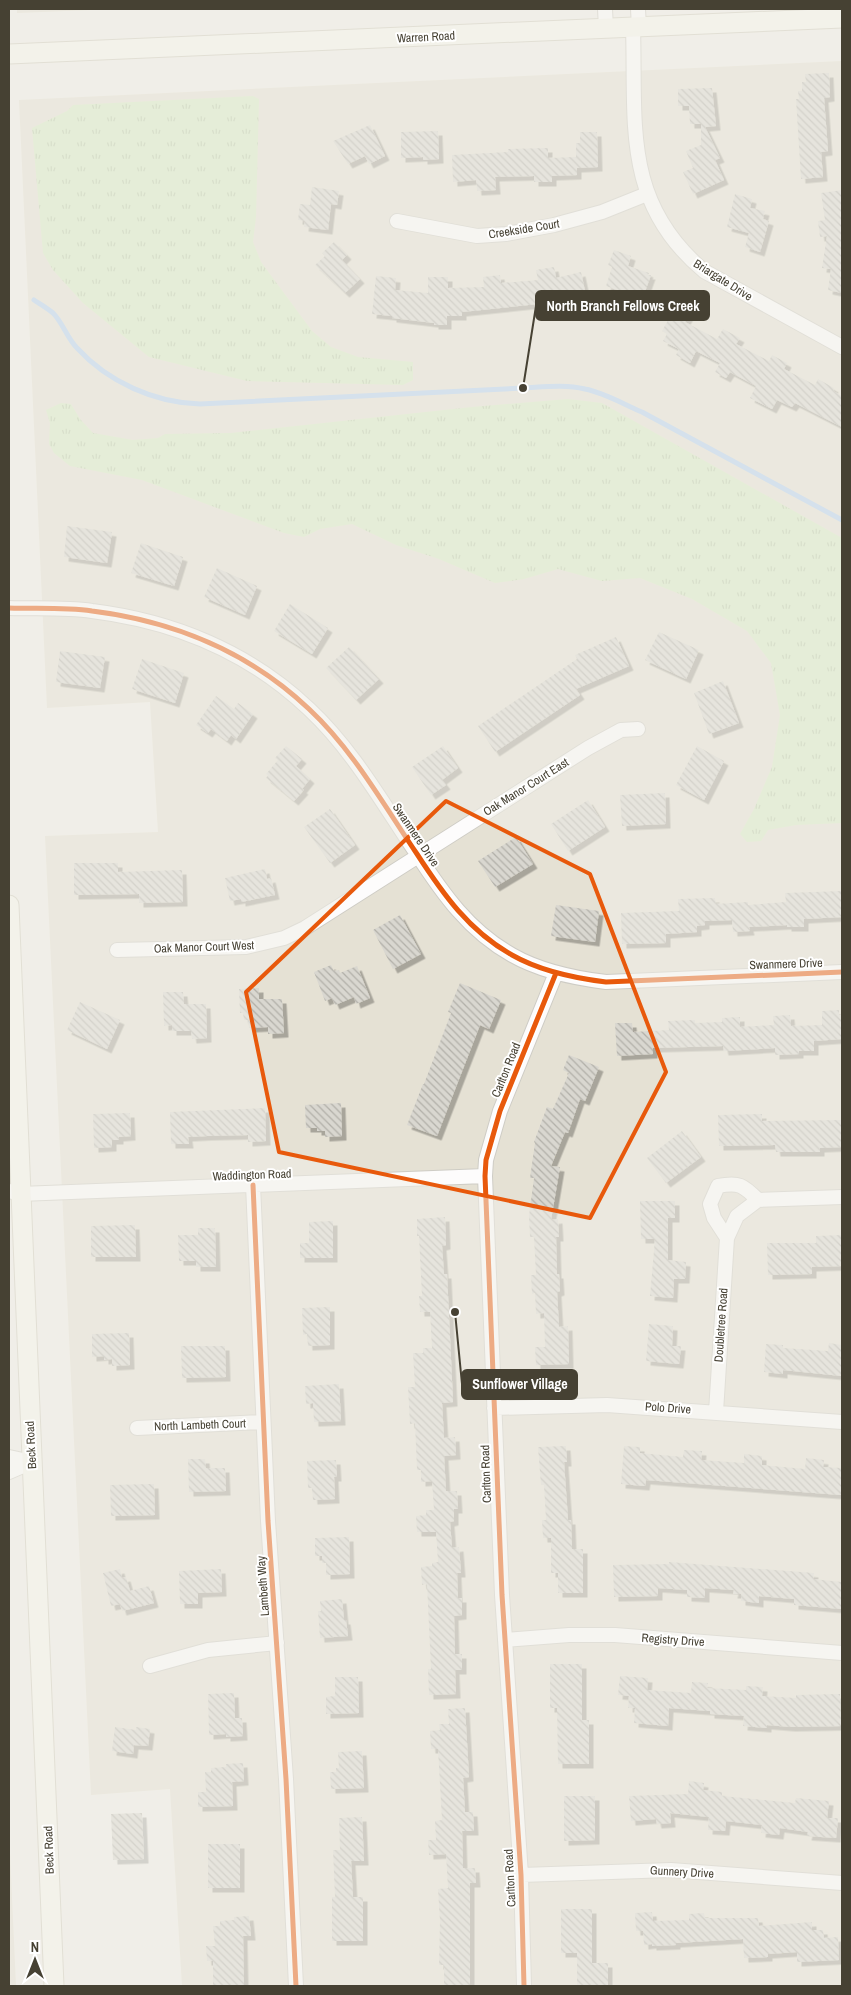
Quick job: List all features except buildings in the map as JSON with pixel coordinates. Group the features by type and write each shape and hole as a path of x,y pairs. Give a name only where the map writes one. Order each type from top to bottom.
{"main road":[{"name":"Warren Road","path":"9,54 606,28 637,21 842,18"},
{"name":"Beck Road","path":"9,905 13,1196 32,1462 54,1986"}],"street":[{"path":"605,9 606,28"},
{"name":"Briargate Drive","path":"637,21 635,137 647,194 656,215 668,235 686,256 704,271 842,347"},
{"name":"Creekside Court","path":"397,221 477,236 506,234 554,225 602,212 647,194"},
{"name":"Swanmere Drive","path":"9,608 82,610 126,616 192,634 243,659 290,692 333,734 349,753 450,903 479,932 512,955 556,973 580,979 606,982 842,972"},
{"name":"Oak Manor Court East","path":"418,855 588,748 621,730 638,729"},
{"name":"Oak Manor Court West","path":"117,950 246,948 284,938 306,928 418,855"},
{"name":"Carlton Road","path":"524,1986 520,1875 504,1640 485,1176 486,1160 500,1111 556,973"},
{"name":"Waddington Road","path":"13,1196 485,1176"},
{"path":"727,1238 714,1218 710,1204 718,1186 734,1183 746,1188 758,1200 842,1198"},
{"name":"Lambeth Way","path":"254,1185 263,1422 286,1779 296,1986"},
{"name":"Doubletree Road","path":"716,1412 727,1238 737,1216 758,1200"},
{"name":"Polo Drive","path":"494,1408 607,1404 842,1422"},
{"name":"North Lambeth Court","path":"137,1428 263,1422"},
{"path":"9,1457 32,1462"},
{"path":"9,1472 32,1462"},
{"name":"Registry Drive","path":"504,1640 569,1636 615,1636 842,1653"},
{"path":"150,1666 208,1650 277,1643"},
{"name":"Gunnery Drive","path":"520,1875 671,1870 842,1883"}],"highlighted area":[{"path":"446,801 590,874 666,1072 590,1218 279,1152 246,992"}],"shaded area":[{"path":"17,9 114,9 17,13"},
{"path":"842,61 842,1986 182,1986 170,1789 91,1795 45,836 158,832 150,702 47,708 19,100"},
{"path":"9,1831 16,1986 9,1986"}],"green space":[{"path":"253,96 259,99 256,217 253,242 261,262 312,331 331,347 358,357 413,362 413,380 403,385 247,381 149,357 83,303 53,270 43,253 32,128 67,111 73,105"},
{"path":"568,399 602,403 842,538 842,823 796,825 768,830 761,841 747,842 740,834 754,809 772,767 780,715 771,663 747,631 692,599 640,578 602,581 558,569 524,579 495,583 439,559 396,545 352,524 320,529 304,537 284,533 142,480 70,466 54,453 49,444 50,423 46,410 61,403 71,404 80,419 93,433 133,440 158,438 165,434 231,433 472,407"}],"waterway":[{"path":"34,300 53,313 74,344 103,371 133,388 166,400 200,404 562,386 577,387 600,393 642,412 842,520"}],"cycle path":[{"path":"9,608 82,610 152,623 208,642 261,671 309,709 340,742 367,778 437,883 458,910 483,935 523,961 557,973 606,982 842,972"},
{"path":"524,1986 521,1875 502,1595 485,1176 486,1160 500,1111 556,973"},
{"path":"253,1185 268,1521 286,1779 296,1986"}],"place":[{"name":"North Branch Fellows Creek","path":"523,388"},
{"name":"Sunflower Village","path":"455,1312"}]}
